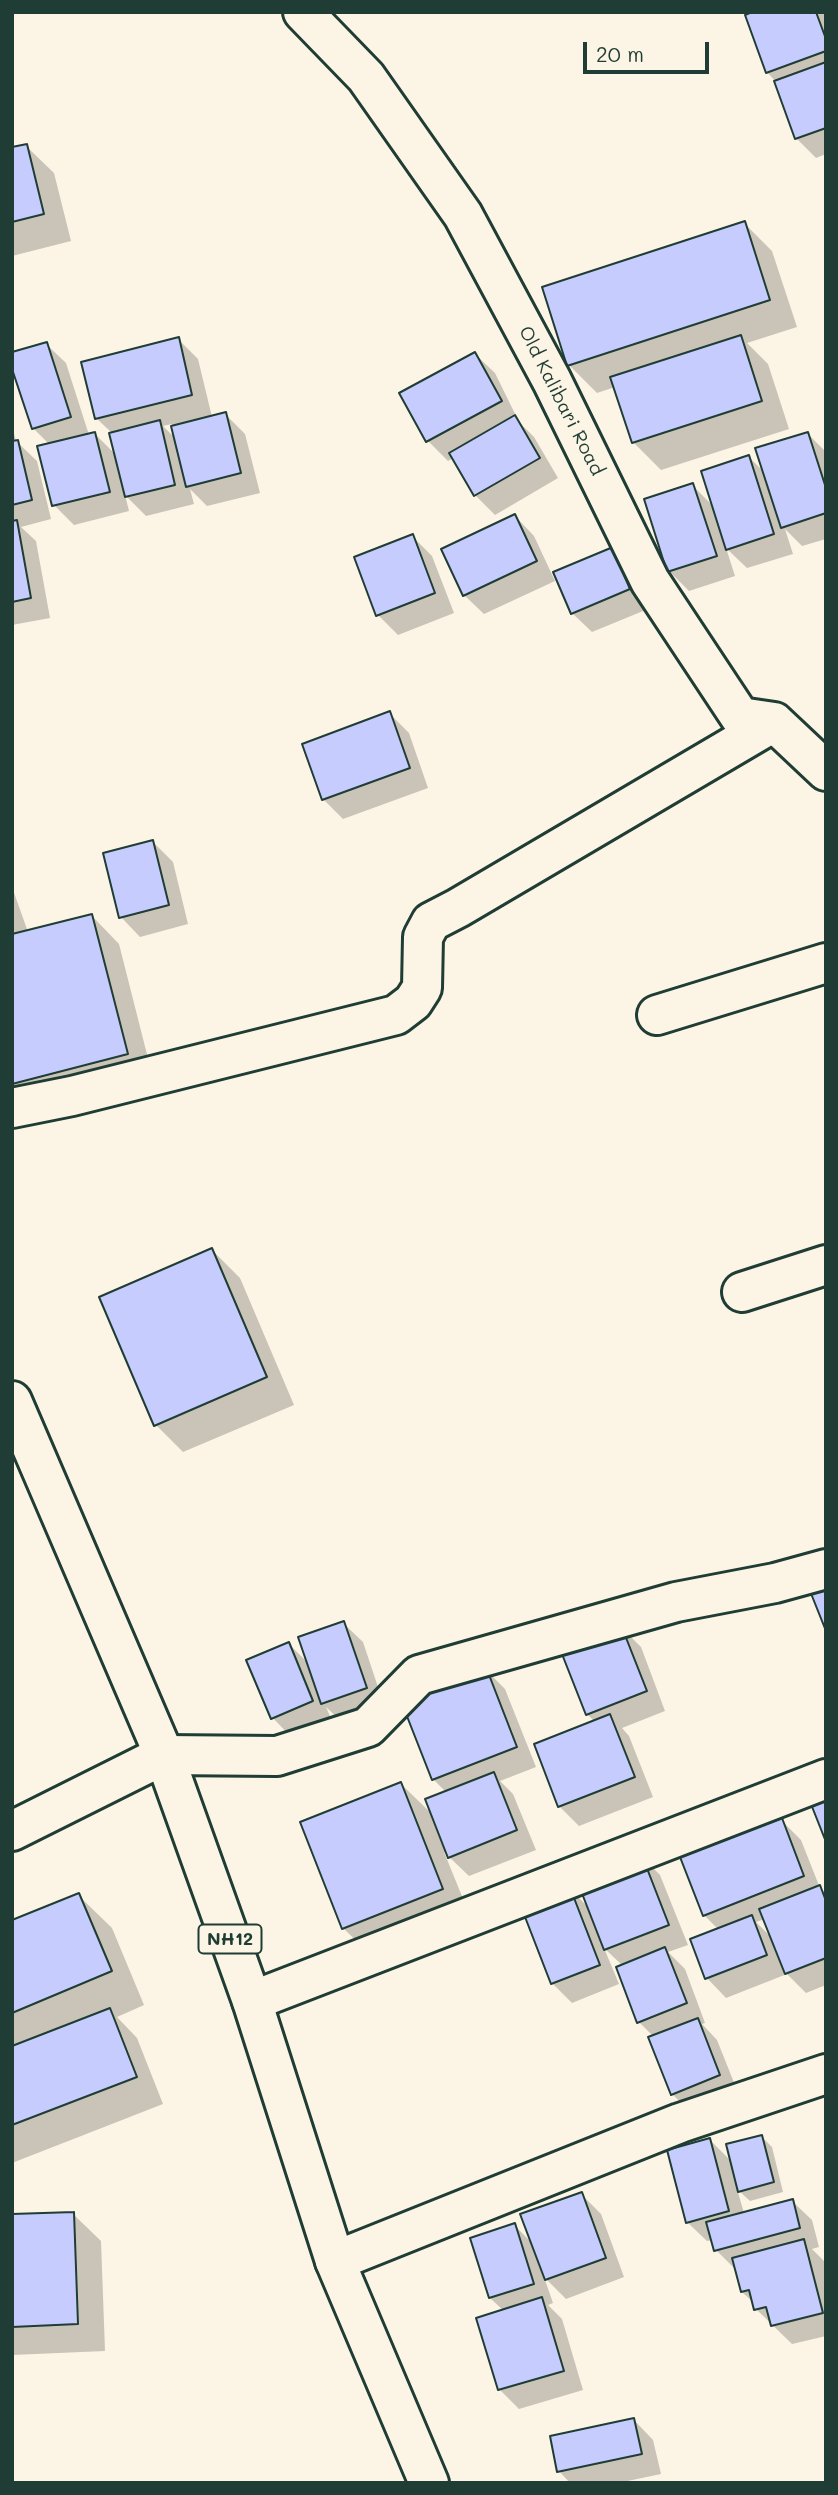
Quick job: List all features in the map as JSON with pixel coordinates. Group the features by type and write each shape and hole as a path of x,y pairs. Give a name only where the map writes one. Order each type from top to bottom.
{"main road":[{"name":"Old Kalibari Road","path":"303,12 366,77 463,215 552,381 650,581 740,717 774,722"},
{"path":"12,1108 85,1093 396,1015 413,1002 422,988 423,937 431,922 774,722 826,771"},
{"path":"657,1015 826,963"},
{"path":"742,1292 826,1265"},
{"name":"NH12","path":"12,1401 164,1755 252,2001 335,2261 429,2483"},
{"path":"12,1831 164,1755 277,1756 368,1727 419,1675 676,1602 775,1583 826,1569"},
{"path":"252,2001 826,1779"},
{"path":"335,2261 680,2123 826,2074"}],"building":[{"path":"752,12 816,12 826,39 826,51 766,73 745,15"},
{"path":"826,62 826,128 795,139 774,81"},
{"path":"27,144 44,214 12,222 12,147"},
{"path":"745,221 770,300 567,366 542,287"},
{"path":"741,335 762,401 632,443 610,377"},
{"path":"179,337 192,395 95,419 81,362"},
{"path":"47,342 71,417 32,429 12,369 12,352"},
{"path":"475,352 502,401 426,442 399,393"},
{"path":"226,412 241,473 186,487 171,426"},
{"path":"515,415 540,458 474,496 449,453"},
{"path":"160,420 175,485 125,497 109,433"},
{"path":"95,432 110,492 52,506 37,446"},
{"path":"808,432 826,488 826,513 781,528 755,448"},
{"path":"18,440 32,500 12,505 12,441"},
{"path":"749,455 774,534 726,550 701,471"},
{"path":"693,483 717,556 667,572 644,499"},
{"path":"515,514 537,561 463,596 441,549"},
{"path":"17,520 31,598 12,602 12,521"},
{"path":"413,534 435,593 376,616 354,557"},
{"path":"613,547 630,589 571,614 553,572"},
{"path":"390,711 410,768 322,800 302,744"},
{"path":"153,840 169,905 119,918 103,853"},
{"path":"92,914 128,1054 12,1084 12,934"},
{"path":"212,1248 267,1377 154,1426 99,1297"},
{"path":"826,1586 826,1631 810,1591"},
{"path":"344,1621 367,1688 321,1704 298,1637"},
{"path":"621,1625 647,1691 586,1715 560,1649"},
{"path":"289,1642 313,1701 271,1719 246,1660"},
{"path":"486,1667 517,1747 432,1780 401,1701"},
{"path":"610,1714 635,1777 558,1807 534,1744"},
{"path":"494,1772 517,1830 448,1858 425,1799"},
{"path":"826,1781 826,1842 805,1789"},
{"path":"401,1782 443,1889 342,1929 300,1822"},
{"path":"782,1818 804,1876 703,1916 680,1857"},
{"path":"641,1853 669,1925 604,1950 576,1878"},
{"path":"569,1885 600,1965 551,1984 520,1904"},
{"path":"820,1885 826,1901 826,1958 785,1974 759,1909"},
{"path":"79,1893 112,1971 12,2013 12,1920"},
{"path":"752,1915 767,1955 705,1979 690,1939"},
{"path":"665,1947 687,2003 637,2023 616,1967"},
{"path":"110,2008 137,2077 12,2125 12,2046"},
{"path":"698,2018 720,2075 671,2095 648,2037"},
{"path":"762,2135 774,2182 738,2192 726,2144"},
{"path":"710,2138 729,2211 686,2223 667,2150"},
{"path":"582,2192 606,2258 545,2280 520,2214"},
{"path":"793,2199 800,2228 714,2251 706,2222"},
{"path":"74,2212 78,2324 12,2327 12,2214"},
{"path":"515,2223 534,2284 489,2298 470,2238"},
{"path":"804,2239 823,2313 771,2326 766,2307 754,2310 749,2290 741,2292 732,2258"},
{"path":"542,2297 564,2371 498,2390 476,2318"},
{"path":"634,2418 642,2454 557,2472 550,2436"}]}
